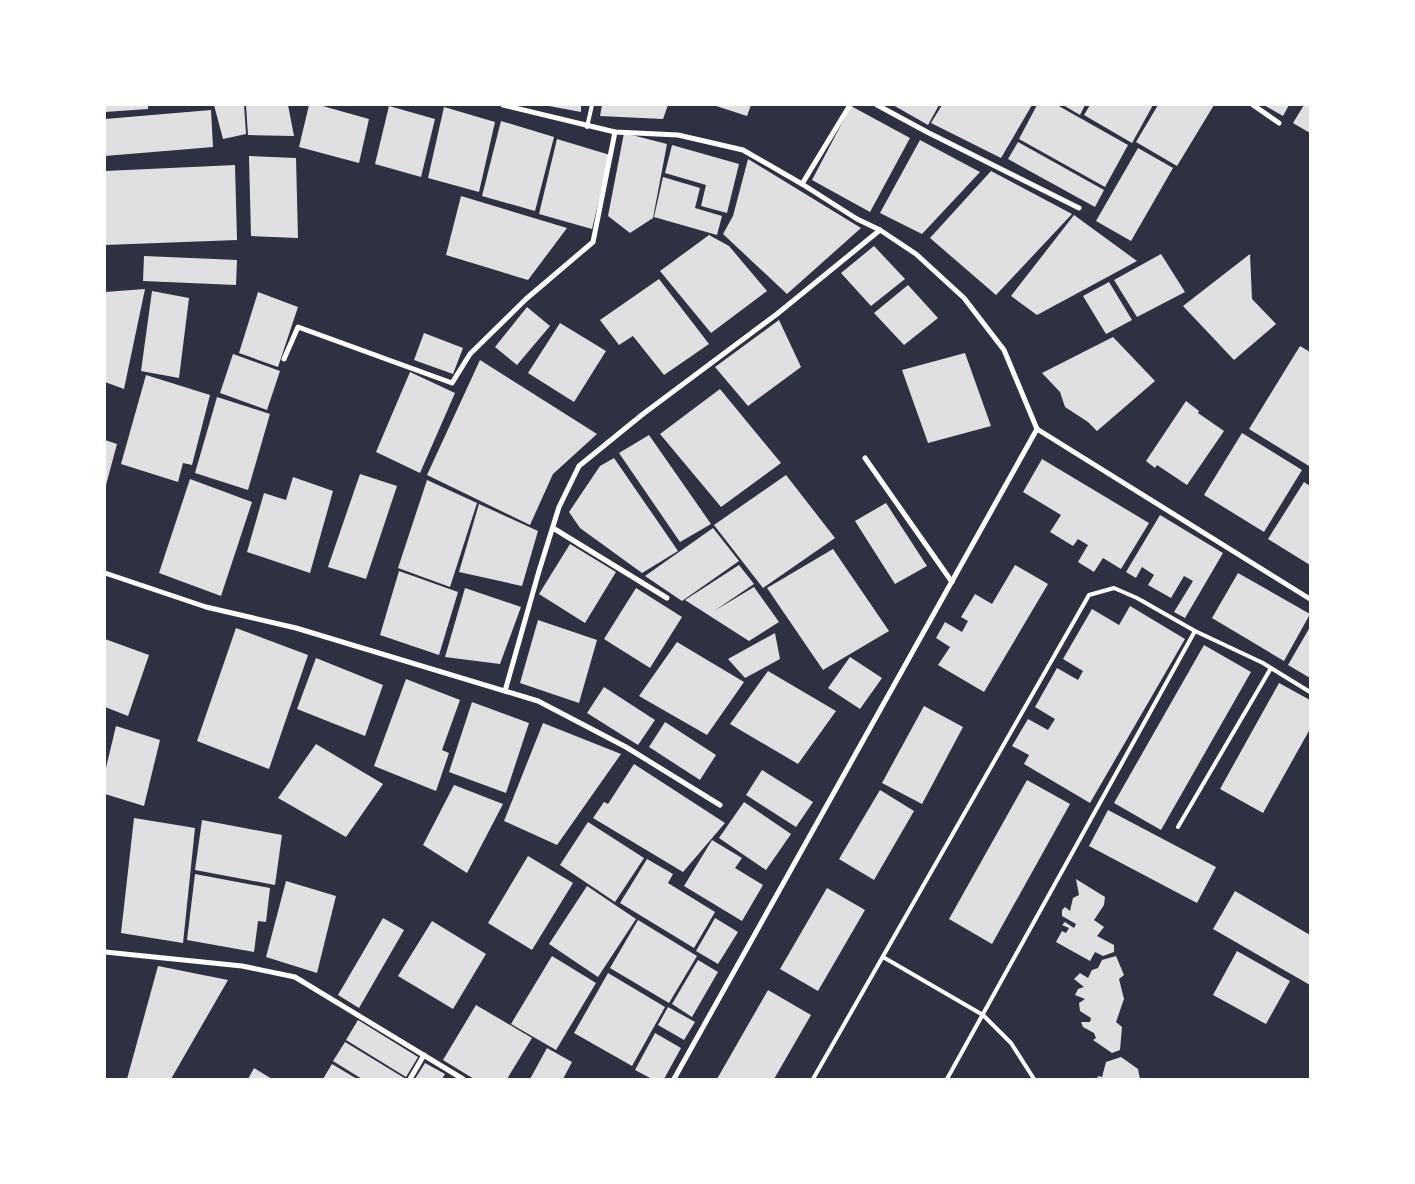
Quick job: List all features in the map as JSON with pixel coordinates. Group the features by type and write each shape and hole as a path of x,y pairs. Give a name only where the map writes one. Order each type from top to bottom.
{"street":[{"path":"503,105 587,127 616,132 678,135 742,150 802,184 857,219 880,230 916,254 964,298 1004,350 1038,429 1310,599"},
{"path":"802,184 850,105"},
{"path":"878,105 927,132 1079,208"},
{"path":"1254,105 1279,123"},
{"path":"284,359 298,327 452,383 470,354 526,299 593,242 616,132"},
{"path":"505,691 559,507 579,466 643,414 777,314 880,230"},
{"path":"674,1079 1038,429"},
{"path":"865,458 952,582"},
{"path":"553,528 667,598"},
{"path":"105,573 206,607 296,628 538,701 626,747 720,805"},
{"path":"105,952 242,966 295,977 463,1079"},
{"path":"410,1079 424,1055"}],"lane":[{"path":"587,127 592,105"},
{"path":"813,1079 1089,596 1114,588 1137,598 1195,631 1271,668 1310,692"},
{"path":"947,1079 1195,631"},
{"path":"1178,827 1271,668"},
{"path":"883,958 983,1015 1011,1043 1034,1079"}],"building":[{"path":"105,105 148,105 148,109 105,112"},
{"path":"214,105 244,105 246,134 223,139"},
{"path":"246,105 288,105 294,136 248,135"},
{"path":"309,105 319,105 369,119 359,163 299,147"},
{"path":"581,105 581,112 549,106"},
{"path":"602,105 668,105 663,119 600,116"},
{"path":"713,105 751,105 747,116"},
{"path":"893,105 939,105 928,125"},
{"path":"942,105 1032,105 1001,158 931,123"},
{"path":"1037,105 1057,105 1128,145 1105,187 1019,139"},
{"path":"1063,105 1085,105 1080,115"},
{"path":"1090,105 1153,105 1132,143 1084,115"},
{"path":"1158,105 1214,105 1177,166 1136,142"},
{"path":"1264,105 1289,105 1283,116"},
{"path":"1304,105 1310,105 1310,133 1293,123"},
{"path":"389,106 435,119 421,177 375,164"},
{"path":"851,106 910,138 870,212 812,180"},
{"path":"444,107 495,122 479,192 428,178"},
{"path":"211,110 213,147 105,156 105,119"},
{"path":"501,121 554,137 535,211 482,196"},
{"path":"624,133 667,144 653,218 630,233 608,216"},
{"path":"557,139 610,155 592,229 539,214"},
{"path":"920,140 980,172 922,234 880,213"},
{"path":"1018,142 1104,190 1095,207 1008,159"},
{"path":"672,145 739,164 727,213 701,206 706,185 665,173"},
{"path":"1138,148 1173,168 1131,241 1096,221"},
{"path":"249,156 296,158 298,238 251,236"},
{"path":"748,159 861,228 787,294 723,234 733,216"},
{"path":"235,165 237,240 105,245 105,171"},
{"path":"991,171 1072,214 996,295 930,238"},
{"path":"663,177 700,188 695,208 722,216 717,235 654,217"},
{"path":"461,196 567,228 528,280 446,255"},
{"path":"1074,215 1137,261 1037,315 1011,296"},
{"path":"709,235 729,246 767,291 711,333 660,271"},
{"path":"874,246 905,279 871,306 841,273"},
{"path":"1161,254 1185,292 1137,317 1114,280"},
{"path":"1250,254 1252,299 1276,324 1234,360 1183,306"},
{"path":"144,256 237,260 236,285 143,281"},
{"path":"659,279 709,344 664,375 633,336 619,345 600,320"},
{"path":"1109,282 1132,320 1106,334 1083,296"},
{"path":"908,285 938,318 904,345 874,313"},
{"path":"145,289 124,389 105,382 105,292"},
{"path":"152,291 189,298 179,378 141,371"},
{"path":"258,292 298,307 278,367 239,353"},
{"path":"527,307 550,326 517,365 495,347"},
{"path":"779,320 801,367 748,406 715,367"},
{"path":"560,323 606,351 574,402 528,373"},
{"path":"424,333 463,348 453,374 414,360"},
{"path":"1113,337 1155,381 1097,431 1088,422 1065,407 1060,392 1042,373"},
{"path":"1300,346 1310,352 1309,466 1249,429"},
{"path":"965,353 991,426 928,443 902,370"},
{"path":"233,354 280,371 267,410 220,393"},
{"path":"480,360 597,434 553,474 530,525 427,475"},
{"path":"410,372 455,393 420,473 376,452"},
{"path":"146,375 210,395 192,465 183,463 178,482 121,464"},
{"path":"720,389 781,463 721,507 660,434"},
{"path":"217,397 270,414 248,490 195,473"},
{"path":"1186,401 1199,411 1198,413 1224,431 1187,485 1157,465 1155,468 1146,461"},
{"path":"1242,433 1302,470 1264,532 1204,495"},
{"path":"649,435 711,524 680,542 619,453"},
{"path":"105,440 117,444 106,485 105,485"},
{"path":"614,458 678,551 642,573 580,528 569,512 600,466"},
{"path":"1042,459 1149,523 1121,569 1103,558 1094,572 1078,562 1088,545 1078,539 1073,546 1050,532 1061,515 1023,492"},
{"path":"360,474 397,486 366,579 328,567"},
{"path":"786,475 835,538 763,588 714,525"},
{"path":"293,477 333,491 310,573 247,552 264,493 286,500"},
{"path":"190,479 252,502 221,596 159,573"},
{"path":"427,480 477,503 450,587 398,568"},
{"path":"1304,482 1310,486 1310,565 1268,539"},
{"path":"886,503 927,566 895,584 855,521"},
{"path":"479,504 538,531 522,586 459,572"},
{"path":"1160,515 1223,553 1185,618 1174,612 1193,581 1184,576 1171,598 1148,585 1154,575 1142,567 1136,578 1126,572"},
{"path":"713,528 739,561 682,601 645,576"},
{"path":"570,544 616,572 585,623 539,594"},
{"path":"833,549 889,631 823,670 767,588"},
{"path":"739,565 754,584 714,611 754,587 779,622 749,641 685,600"},
{"path":"1015,565 1048,584 984,692 938,665 950,647 936,638 945,622 962,632 968,621 961,617 975,594 992,604"},
{"path":"399,571 458,592 439,655 380,635"},
{"path":"1238,573 1310,614 1284,661 1212,618"},
{"path":"465,588 521,607 500,664 445,657"},
{"path":"636,588 682,617 650,668 604,639"},
{"path":"1130,606 1185,639 1090,803 1024,764 1029,755 1012,746 1028,719 1048,730 1055,719 1035,707 1057,668 1078,680 1083,671 1063,659 1092,609 1119,625"},
{"path":"538,620 597,640 579,703 520,683"},
{"path":"1310,627 1310,678 1288,665"},
{"path":"236,628 308,655 269,769 197,741"},
{"path":"775,633 780,659 745,678 728,659"},
{"path":"105,639 149,655 128,716 105,707"},
{"path":"677,642 744,682 707,735 639,696"},
{"path":"1204,645 1251,672 1161,830 1114,803"},
{"path":"850,657 882,678 860,709 828,688"},
{"path":"316,658 383,685 365,736 297,709"},
{"path":"768,671 836,711 798,764 730,724"},
{"path":"406,679 460,700 442,750 449,753 436,791 374,766"},
{"path":"1279,683 1310,700 1310,729 1263,813 1220,789"},
{"path":"604,687 655,720 638,745 587,713"},
{"path":"472,702 529,723 506,793 449,772"},
{"path":"924,706 963,727 922,804 882,783"},
{"path":"665,722 716,755 700,780 649,747"},
{"path":"543,723 621,754 557,845 504,821"},
{"path":"116,726 160,740 144,806 105,794 105,772"},
{"path":"316,744 383,784 346,837 278,798"},
{"path":"634,764 725,823 683,872 593,818 604,802 608,804"},
{"path":"762,770 813,802 796,827 746,795"},
{"path":"1027,780 1070,804 992,944 949,919"},
{"path":"454,785 503,804 467,873 423,845"},
{"path":"880,790 914,811 874,880 839,859"},
{"path":"744,802 791,834 766,870 719,838"},
{"path":"1108,810 1216,867 1197,903 1089,846"},
{"path":"134,818 195,828 183,943 121,933"},
{"path":"202,820 282,835 275,885 195,870"},
{"path":"588,822 644,858 615,902 560,865"},
{"path":"712,840 742,858 735,868 763,885 742,921 684,886"},
{"path":"528,856 573,883 532,950 488,923"},
{"path":"647,859 673,874 668,883 715,912 694,948 620,903"},
{"path":"195,874 270,888 266,922 258,921 254,952 187,940"},
{"path":"1076,879 1105,897 1104,905 1094,920 1104,927 1097,936 1114,945 1114,952 1103,956 1095,952 1090,961 1056,942 1062,931 1066,933 1069,928 1062,925 1065,922 1074,928 1076,924 1062,916 1062,910 1065,907 1070,911 1073,898 1079,895"},
{"path":"286,881 336,896 317,973 266,957"},
{"path":"587,886 636,919 598,977 549,944"},
{"path":"827,888 865,910 818,991 780,969"},
{"path":"1235,891 1310,935 1310,985 1213,929"},
{"path":"383,918 404,930 359,1008 338,995"},
{"path":"715,918 738,932 718,964 696,951"},
{"path":"638,920 697,956 669,1003 610,968"},
{"path":"432,921 486,954 453,1009 398,976"},
{"path":"1237,951 1290,981 1266,1024 1213,995"},
{"path":"552,956 596,983 556,1050 511,1024"},
{"path":"1116,956 1124,975 1119,979 1124,999 1116,1022 1122,1027 1120,1050 1112,1053 1093,1040 1096,1038 1094,1033 1083,1027 1081,1022 1090,1022 1091,1018 1080,1011 1079,1003 1085,999 1075,995 1078,989 1084,987 1074,979 1080,973 1088,978 1092,970 1098,968 1102,960"},
{"path":"698,960 718,972 692,1017 672,1004"},
{"path":"158,966 228,980 171,1079 127,1079"},
{"path":"608,973 665,1007 632,1066 574,1033"},
{"path":"768,990 811,1015 774,1079 717,1079"},
{"path":"476,1005 532,1038 507,1079 474,1079 443,1060"},
{"path":"668,1007 695,1022 684,1040 658,1025"},
{"path":"358,1020 418,1057 406,1077 346,1040"},
{"path":"655,1033 681,1048 664,1079 652,1079 635,1070"},
{"path":"345,1042 406,1079 362,1079 333,1061"},
{"path":"547,1048 572,1062 563,1079 530,1079"},
{"path":"1121,1057 1138,1069 1140,1079 1097,1079 1098,1076 1102,1077 1106,1062"},
{"path":"425,1063 445,1074 442,1079 415,1079"},
{"path":"332,1064 357,1079 323,1079"},
{"path":"254,1068 272,1079 248,1079"}]}
